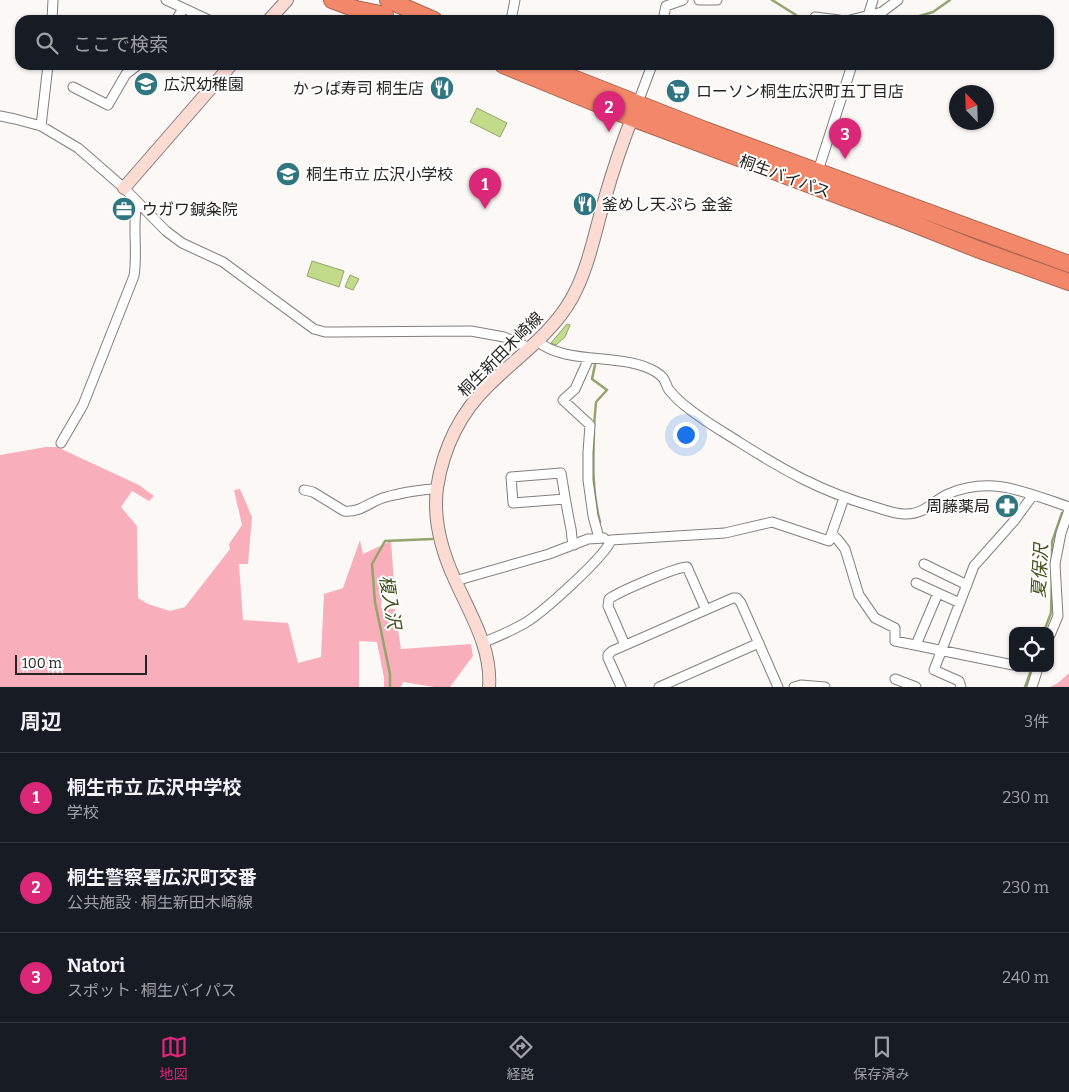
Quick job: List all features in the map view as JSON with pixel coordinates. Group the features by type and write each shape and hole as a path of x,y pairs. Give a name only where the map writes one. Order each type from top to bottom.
{"highway":[{"path":"332,0 356,9 406,15"},
{"path":"354,0 390,12"},
{"name":"桐生バイパス","path":"517,70 635,111 816,179 1069,264"},
{"name":"桐生バイパス","path":"550,70 635,111"},
{"name":"桐生バイパス","path":"816,179 977,249 1069,282"}],"main road":[{"path":"274,15 287,0"},
{"path":"124,188 226,70"},
{"name":"桐生新田木崎線","path":"488,687 489,668 482,643 443,551 439,532 437,489 448,444 455,429 469,408 489,384 533,345 561,315 577,288 618,155 635,111"}],"street":[{"path":"52,15 53,0"},
{"path":"166,0 197,15"},
{"path":"512,15 515,0"},
{"path":"664,15 666,6 683,0"},
{"path":"699,0 717,0"},
{"path":"868,15 873,0"},
{"path":"874,15 882,12 898,0"},
{"path":"179,15 183,9"},
{"path":"41,126 47,70"},
{"path":"73,87 108,105 126,74 131,70"},
{"path":"635,111 650,70"},
{"path":"816,179 850,70"},
{"path":"0,116 41,126 78,148 124,188 166,231 182,242 223,262 314,329 324,332 471,331 504,337 589,358 642,365 665,379 674,395 691,410 785,471 844,498 904,514 916,513 930,507 946,495 964,488 982,485 1005,486 1025,491 1069,508 1061,533 1055,564 1058,616 1053,627"},
{"path":"61,443 83,405 134,276 137,202"},
{"path":"589,358 575,389 563,400 590,425 588,480 593,516 600,538"},
{"path":"565,499 513,504 510,477 560,473 565,499 567,517 574,544"},
{"path":"304,490 313,492 349,511 361,509 385,497 437,489"},
{"path":"961,687 959,681 934,670 974,566 1033,495"},
{"path":"455,581 518,564 574,544 600,538 611,540 725,533 772,522 829,541 844,498"},
{"path":"832,534 845,549 859,595 875,618 895,628 896,641 1009,664"},
{"path":"482,643 524,624 540,613 593,563 609,545 611,540"},
{"path":"924,564 967,585"},
{"path":"625,645 608,602 611,597 685,567 688,569 706,610"},
{"path":"916,583 960,603"},
{"path":"916,645 938,593"},
{"path":"621,687 608,655 612,651 736,598 741,603 778,687"},
{"path":"659,687 759,643"},
{"path":"1032,687 1035,672"},
{"path":"895,679 916,687"},
{"path":"794,687 825,687"}],"shaded area":[{"path":"477,108 507,123 500,137 470,122"},
{"path":"312,261 344,271 339,287 307,276"},
{"path":"350,275 359,279 353,290 345,287"},
{"path":"567,324 570,325 565,337 556,345 551,343"},
{"path":"46,447 57,447 139,485 154,496 149,501 132,491 121,507 137,526 138,598 148,604 170,611 185,607 230,549 229,544 242,525 234,490 240,489 252,517 248,564 239,564 243,620 288,623 298,663 321,657 324,594 343,588 360,540 363,554 391,541 394,582 383,585 381,608 395,609 401,649 471,644 473,656 450,687 434,687 403,682 401,687 384,687 377,642 359,641 359,687 0,687 0,455"},
{"path":"1069,673 1069,687 1050,687 1058,683"}],"waterway":[{"path":"772,0 796,15"},
{"path":"923,15 933,12 950,0"},
{"path":"594,426 596,402 607,390 592,379 595,365"},
{"path":"594,432 594,488 600,522"},
{"name":"夏保沢","path":"1052,558 1052,542 1062,513"},
{"name":"榎入沢","path":"390,687 390,674 375,602 372,564 385,541 432,539"},
{"name":"夏保沢","path":"1046,627 1051,613 1052,576"},
{"name":"夏保沢","path":"1025,687 1031,672"}],"place":[{"name":"広沢幼稚園","path":"146,84"},
{"name":"かっぱ寿司 桐生店","path":"442,88"},
{"name":"ローソン桐生広沢町五丁目店","path":"678,91"},
{"name":"桐生警察署広沢町交番","path":"609,132"},
{"name":"Natori","path":"845,159"},
{"name":"桐生市立 広沢小学校","path":"288,174"},
{"name":"釜めし天ぷら 金釜","path":"585,204"},
{"name":"ウガワ鍼粂院","path":"124,209"},
{"name":"桐生市立 広沢中学校","path":"485,209"},
{"name":"周藤薬局","path":"1007,506"}]}
